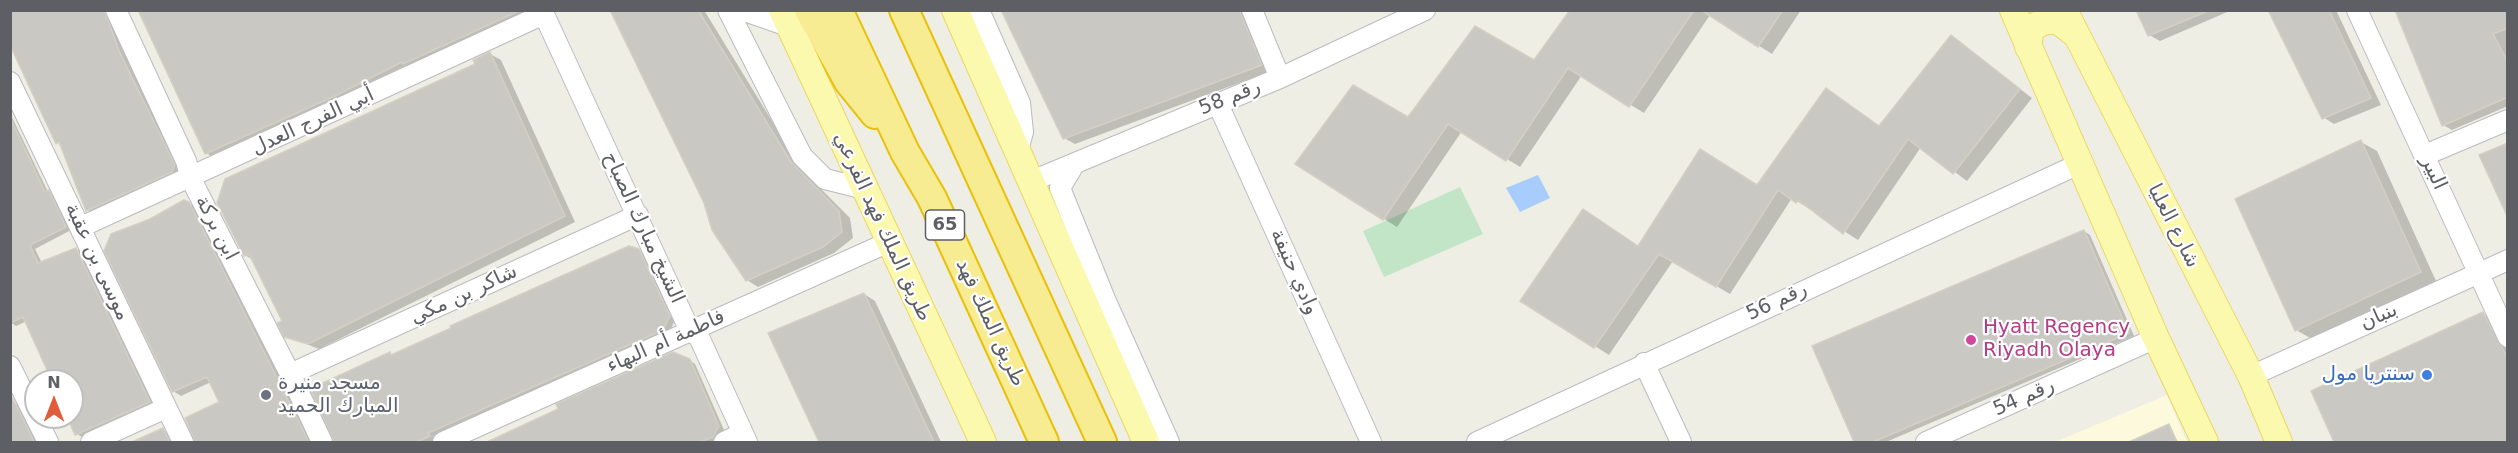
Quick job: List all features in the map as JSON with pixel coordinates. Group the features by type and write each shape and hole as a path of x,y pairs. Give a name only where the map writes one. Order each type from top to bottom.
{"highway":[{"name":"طريق الملك فهد","path":"838,10 904,152 932,198 1044,442"},
{"name":"65","path":"905,12 1102,442"},
{"path":"793,16 904,152"}],"main road":[{"path":"955,10 1146,442"},
{"path":"2013,10 2156,338 2205,442"},
{"name":"شارع العليا","path":"2064,10 2251,376 2279,442"},
{"name":"طريق الملك فهد الفرعي","path":"793,16 865,189 983,442"},
{"path":"2028,47 2031,28 2043,22 2057,20 2075,34"}],"street":[{"name":"ابن بركة","path":"116,10 186,161 191,179 322,442"},
{"path":"728,10 802,156 825,179 865,189"},
{"path":"742,10 793,16"},
{"path":"979,10 1020,103 1023,132 1018,150"},
{"path":"1252,10 1280,78"},
{"name":"رقم 58","path":"1032,181 1217,102 1280,78 1425,10"},
{"name":"البير","path":"2357,10 2508,337"},
{"name":"أبي الفرج العدل","path":"81,227 191,179 543,12"},
{"name":"الشيخ مبارك الصباح","path":"543,12 690,331 699,337 745,438"},
{"name":"موسى بن عقبة","path":"10,82 183,442"},
{"name":"وادي حنيفة","path":"1217,102 1371,442"},
{"path":"2425,155 2508,120"},
{"path":"1075,163 1060,188 1105,299 1169,442"},
{"name":"رقم 56","path":"1477,442 2079,164"},
{"name":"شاكر بن مكي","path":"290,374 638,216"},
{"name":"فاطمة أم البهاء","path":"442,442 889,242"},
{"name":"بنبان","path":"2251,376 2508,260"},
{"name":"رقم 54","path":"1926,442 2156,338"},
{"path":"1644,363 1681,442"},
{"path":"10,366 48,442"},
{"path":"91,442 166,408"},
{"path":"724,442 745,438"}],"shaded area":[{"path":"2167,395 2187,442 2055,442"}],"green space":[{"path":"1460,187 1483,234 1384,277 1363,231"}],"water":[{"path":"1538,175 1550,198 1520,212 1506,188"}],"building":[{"path":"10,10 104,10 120,53 175,165 172,172 86,211 59,142 56,144 10,45"},
{"path":"138,10 521,10 403,64 402,62 337,95 205,154"},
{"path":"610,10 698,10 791,162 839,211 842,232 823,247 746,281 712,230 704,203"},
{"path":"1001,10 1239,10 1262,65 1063,139"},
{"path":"1570,10 1694,10 1629,107 1568,68 1506,161 1448,124 1383,220 1295,164 1353,85 1408,117 1475,26 1534,60"},
{"path":"1701,10 1783,10 1758,47"},
{"path":"2136,10 2208,10 2208,11 2148,36"},
{"path":"2268,10 2329,10 2371,98 2322,119"},
{"path":"2395,10 2508,10 2508,28 2493,34 2508,62 2508,97 2442,126"},
{"path":"1951,35 2020,89 1953,174 1908,139 1843,234 1798,200 1796,203 1778,190 1716,287 1659,254 1594,348 1520,301 1583,209 1638,246 1700,149 1757,185 1826,88 1879,126"},
{"path":"490,52 565,216 308,344 284,337 277,323 282,321 249,254 244,256 217,203 225,179 475,64 473,60"},
{"path":"10,117 45,192 49,190 66,227 30,245 38,263 76,248 150,402 75,435 72,429 84,429 84,369 47,369 23,317 10,323"},
{"path":"2361,140 2421,272 2295,331 2235,199"},
{"path":"2508,143 2508,218 2479,155"},
{"path":"184,200 189,202 309,442 195,442 185,418 219,402 207,377 172,392 104,251 111,234 150,219"},
{"name":"Hyatt Regency Riyadh Olaya","path":"2084,230 2129,333 1873,442 1854,442 1812,346"},
{"path":"629,246 639,249 670,316 663,330 428,433 430,436 417,442 334,442 310,389 390,352 391,355"},
{"path":"864,293 934,442 819,442 768,333"},
{"name":"سنتريا مول","path":"2483,312 2508,359 2508,442 2334,442 2311,391"},
{"path":"673,352 690,359 719,426 713,437 700,442 487,442 558,409 556,404"},
{"path":"10,394 24,420 24,429 28,429 34,442 10,442"},
{"path":"2169,424 2177,442 2129,442"},
{"path":"163,428 170,442 132,442"}],"place":[{"name":"Hyatt Regency Riyadh Olaya","path":"1971,340"},
{"name":"سنتريا مول","path":"2427,375"},
{"name":"مسجد منيرة المبارك الحميد","path":"266,395"}]}
